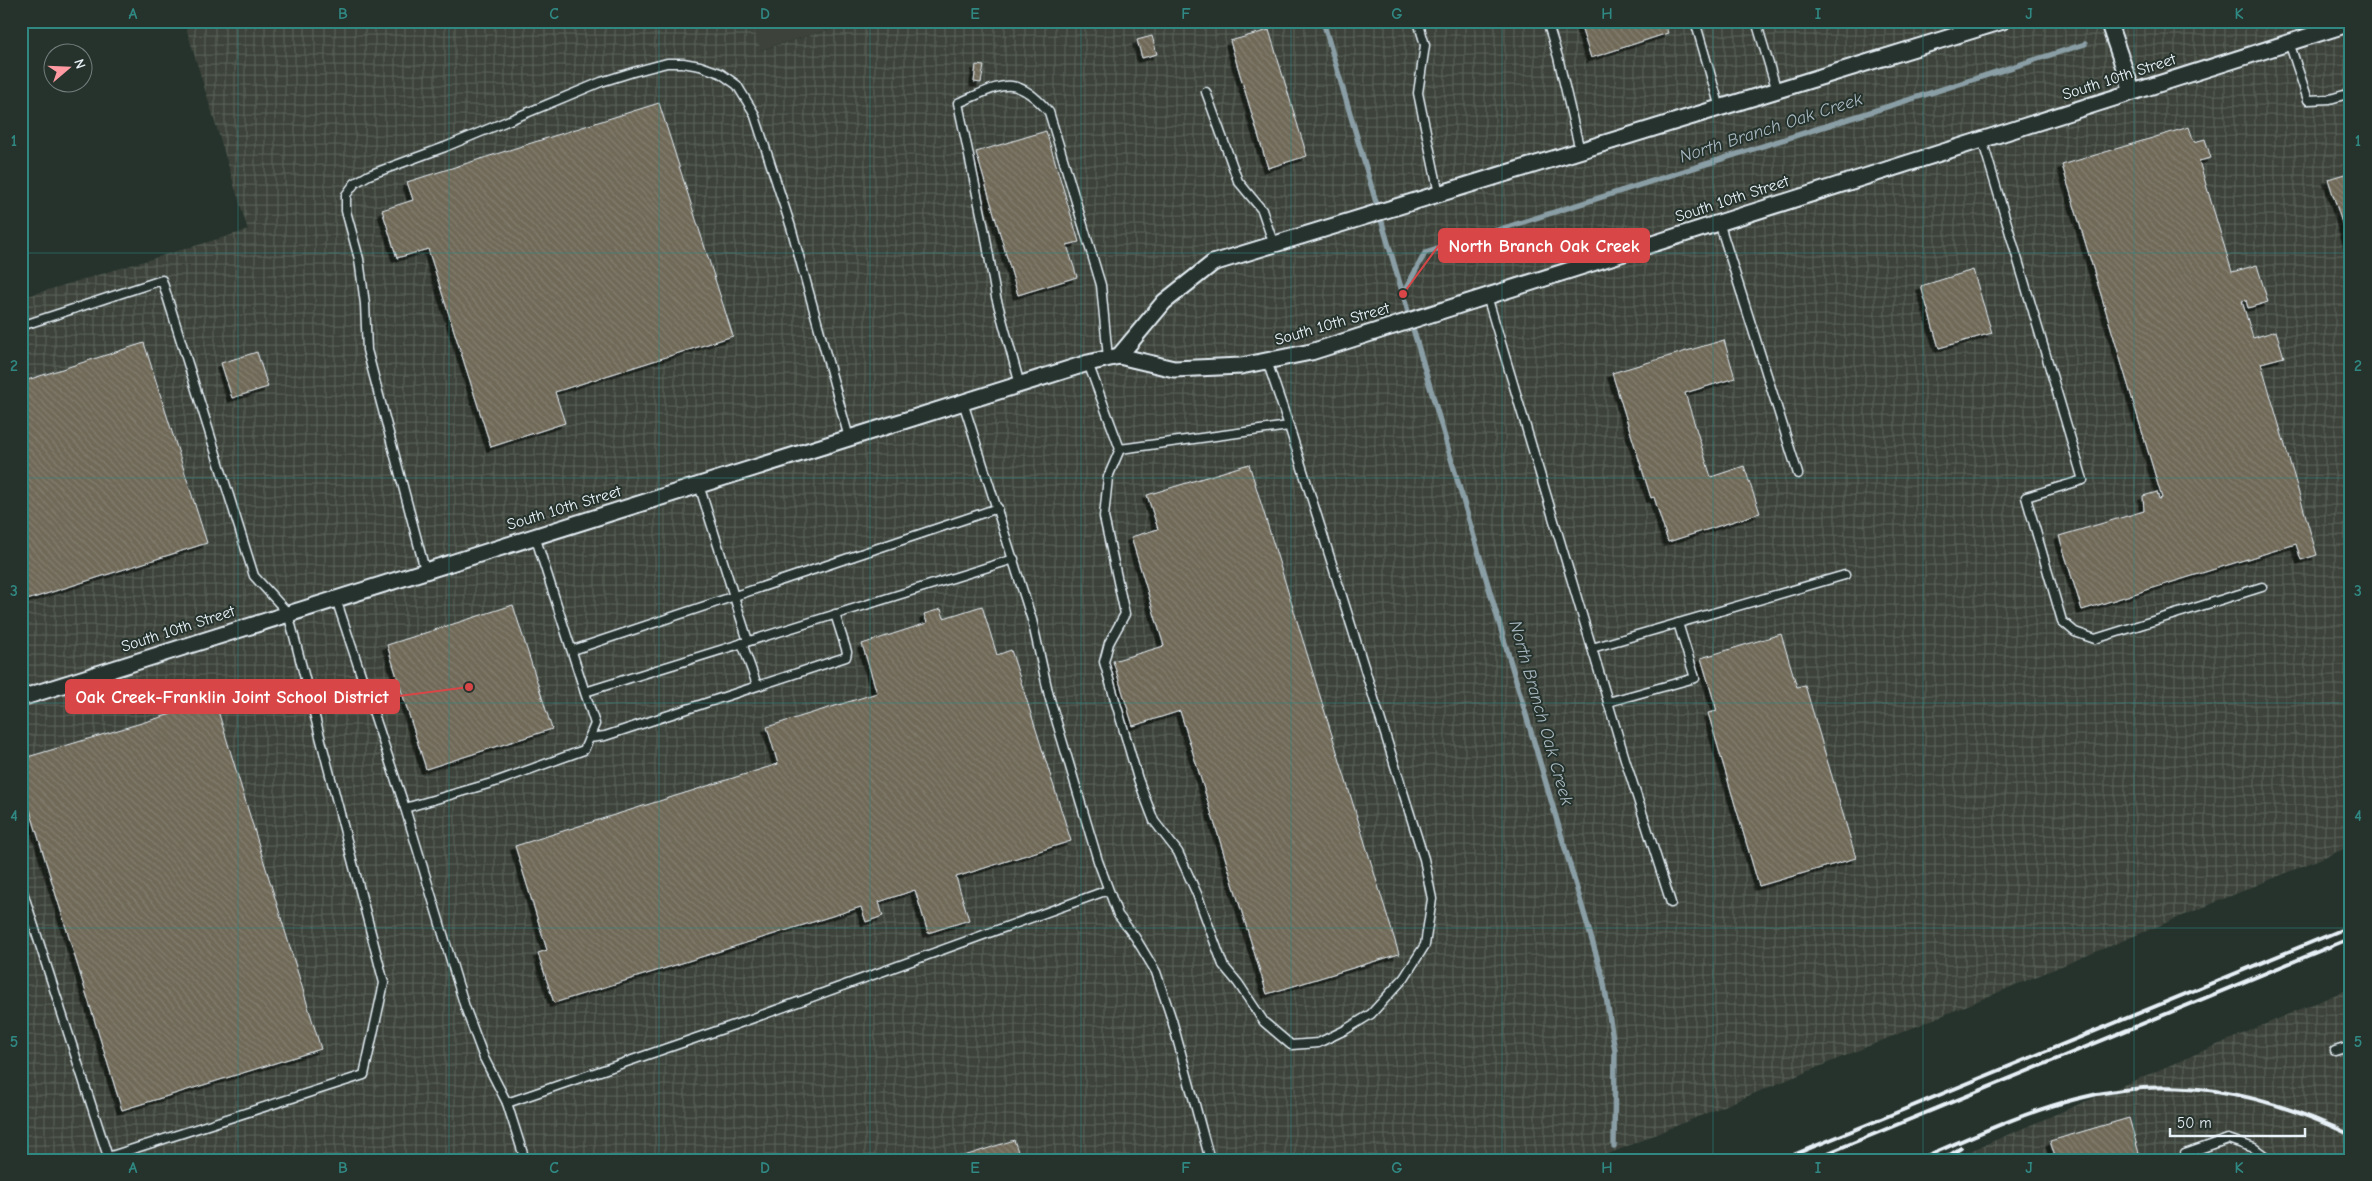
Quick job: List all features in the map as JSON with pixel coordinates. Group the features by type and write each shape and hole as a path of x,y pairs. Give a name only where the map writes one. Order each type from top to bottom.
{"street":[{"path":"1114,357 1164,302 1213,263 2003,21"},
{"path":"2108,21 2132,91"},
{"name":"South 10th Street","path":"22,696 1088,363 1114,357 1174,369 1240,366 1312,352 2351,22"}],"lane":[{"path":"1418,21 1425,46 1418,93 1439,194"},
{"path":"1548,21 1580,151"},
{"path":"1694,21 1720,108"},
{"path":"1756,21 1777,91"},
{"path":"2289,42 2308,100 2330,99 2351,93"},
{"path":"425,570 367,350 365,304 360,268 346,211 346,195 355,183 369,175 446,147 601,82 667,63 683,63 700,66 720,73 737,85 754,112 791,227 849,438"},
{"path":"1020,384 996,297 985,232 958,103 996,88 1017,85 1036,96 1049,112 1101,284 1114,357"},
{"path":"1206,92 1238,181 1262,210 1274,245"},
{"path":"1982,139 2083,480 2026,497 2062,621 2075,632 2095,639 2262,588"},
{"path":"1719,222 1798,474"},
{"path":"21,326 162,280 254,576 288,613 384,984 364,1075 108,1156 21,886"},
{"path":"1487,296 1608,702 1671,903"},
{"path":"1088,363 1120,449 1108,476 1104,517 1124,614 1110,643 1104,662 1138,779 1154,821 1178,852 1197,894 1223,965 1238,983 1264,1022 1291,1045 1318,1043 1371,1014 1404,978 1425,945 1432,899 1424,858 1267,361"},
{"path":"964,402 1014,559 1032,620 1049,696 1108,890 1118,915 1135,937 1156,972 1210,1160"},
{"path":"1120,449 1289,426"},
{"path":"699,485 734,596 757,686"},
{"path":"572,650 998,508"},
{"path":"405,808 495,782 584,750 590,738 596,724 535,536"},
{"path":"586,692 1014,559"},
{"path":"1592,648 1845,575"},
{"path":"336,598 405,808 465,1007 484,1058 507,1103 525,1160"},
{"path":"590,738 605,736 846,657 847,652 835,614"},
{"path":"1608,702 1695,678 1678,624"},
{"path":"507,1103 737,1024 1108,890"},
{"path":"2335,1052 2351,1046"},
{"path":"2185,1154 2228,1139 2254,1148 2270,1160"}],"shaded area":[{"path":"184,21 751,21 761,50 859,21 2351,21 2351,846 1594,1160 21,1160 21,298 248,230"},
{"path":"751,21 859,21 760,50"},
{"path":"2351,988 2351,1160 1949,1160 2289,1014"}],"building":[{"path":"1579,21 1664,21 1668,33 1591,58"},
{"path":"1269,30 1307,156 1268,168 1230,41"},
{"path":"1152,36 1157,54 1142,58 1137,40"},
{"path":"976,65 984,66 981,83 974,82"},
{"path":"659,103 733,336 555,392 565,423 491,447 428,249 397,258 382,210 413,200 407,182"},
{"path":"2189,127 2194,142 2205,139 2211,158 2199,161 2232,272 2257,265 2268,302 2248,308 2246,300 2242,301 2253,338 2276,331 2284,357 2261,363 2317,555 2301,560 2296,544 2082,610 2059,536 2144,511 2143,496 2157,492 2159,499 2162,498 2062,165"},
{"path":"1046,131 1079,242 1067,245 1077,277 1018,295 976,152"},
{"path":"2351,172 2351,251 2328,179"},
{"path":"1973,270 1992,333 1939,348 1921,286"},
{"path":"1724,340 1735,378 1685,393 1711,477 1744,466 1760,513 1668,542 1654,497 1651,498 1612,373"},
{"path":"144,343 207,543 27,600 21,580 21,382"},
{"path":"257,352 268,387 232,398 221,363"},
{"path":"1249,464 1399,954 1267,994 1180,711 1133,726 1113,661 1164,646 1131,537 1158,529 1147,495"},
{"path":"513,605 552,729 426,769 387,645"},
{"path":"982,606 997,655 1011,650 1071,841 956,877 969,920 928,933 915,890 879,902 883,916 866,922 861,907 554,1003 538,953 547,950 515,846 778,764 767,727 877,693 862,644 927,623 924,614 941,609 944,618"},
{"path":"1781,634 1797,687 1805,685 1856,858 1759,886 1708,713 1717,711 1701,658"},
{"path":"215,701 321,1049 122,1110 21,781 21,759"},
{"path":"2129,1118 2141,1160 2056,1160 2050,1141"},
{"path":"1014,1140 1021,1160 952,1160"}],"waterway":[{"name":"North Branch Oak Creek","path":"1323,21 1603,978 1615,1051 1614,1146"},
{"name":"North Branch Oak Creek","path":"2151,24 2158,21"},
{"name":"North Branch Oak Creek","path":"1403,294 1425,253 2085,44"}],"railway":[{"path":"1781,1160 2351,926"},
{"path":"1811,1160 2351,938"},
{"path":"1917,1160 2035,1111 2112,1091 2148,1088 2216,1091 2250,1098 2317,1120 2351,1135"},
{"path":"1942,1160 1961,1148"}],"place":[{"name":"North Branch Oak Creek","path":"1403,294"},
{"name":"Oak Creek-Franklin Joint School District","path":"469,687"}]}
